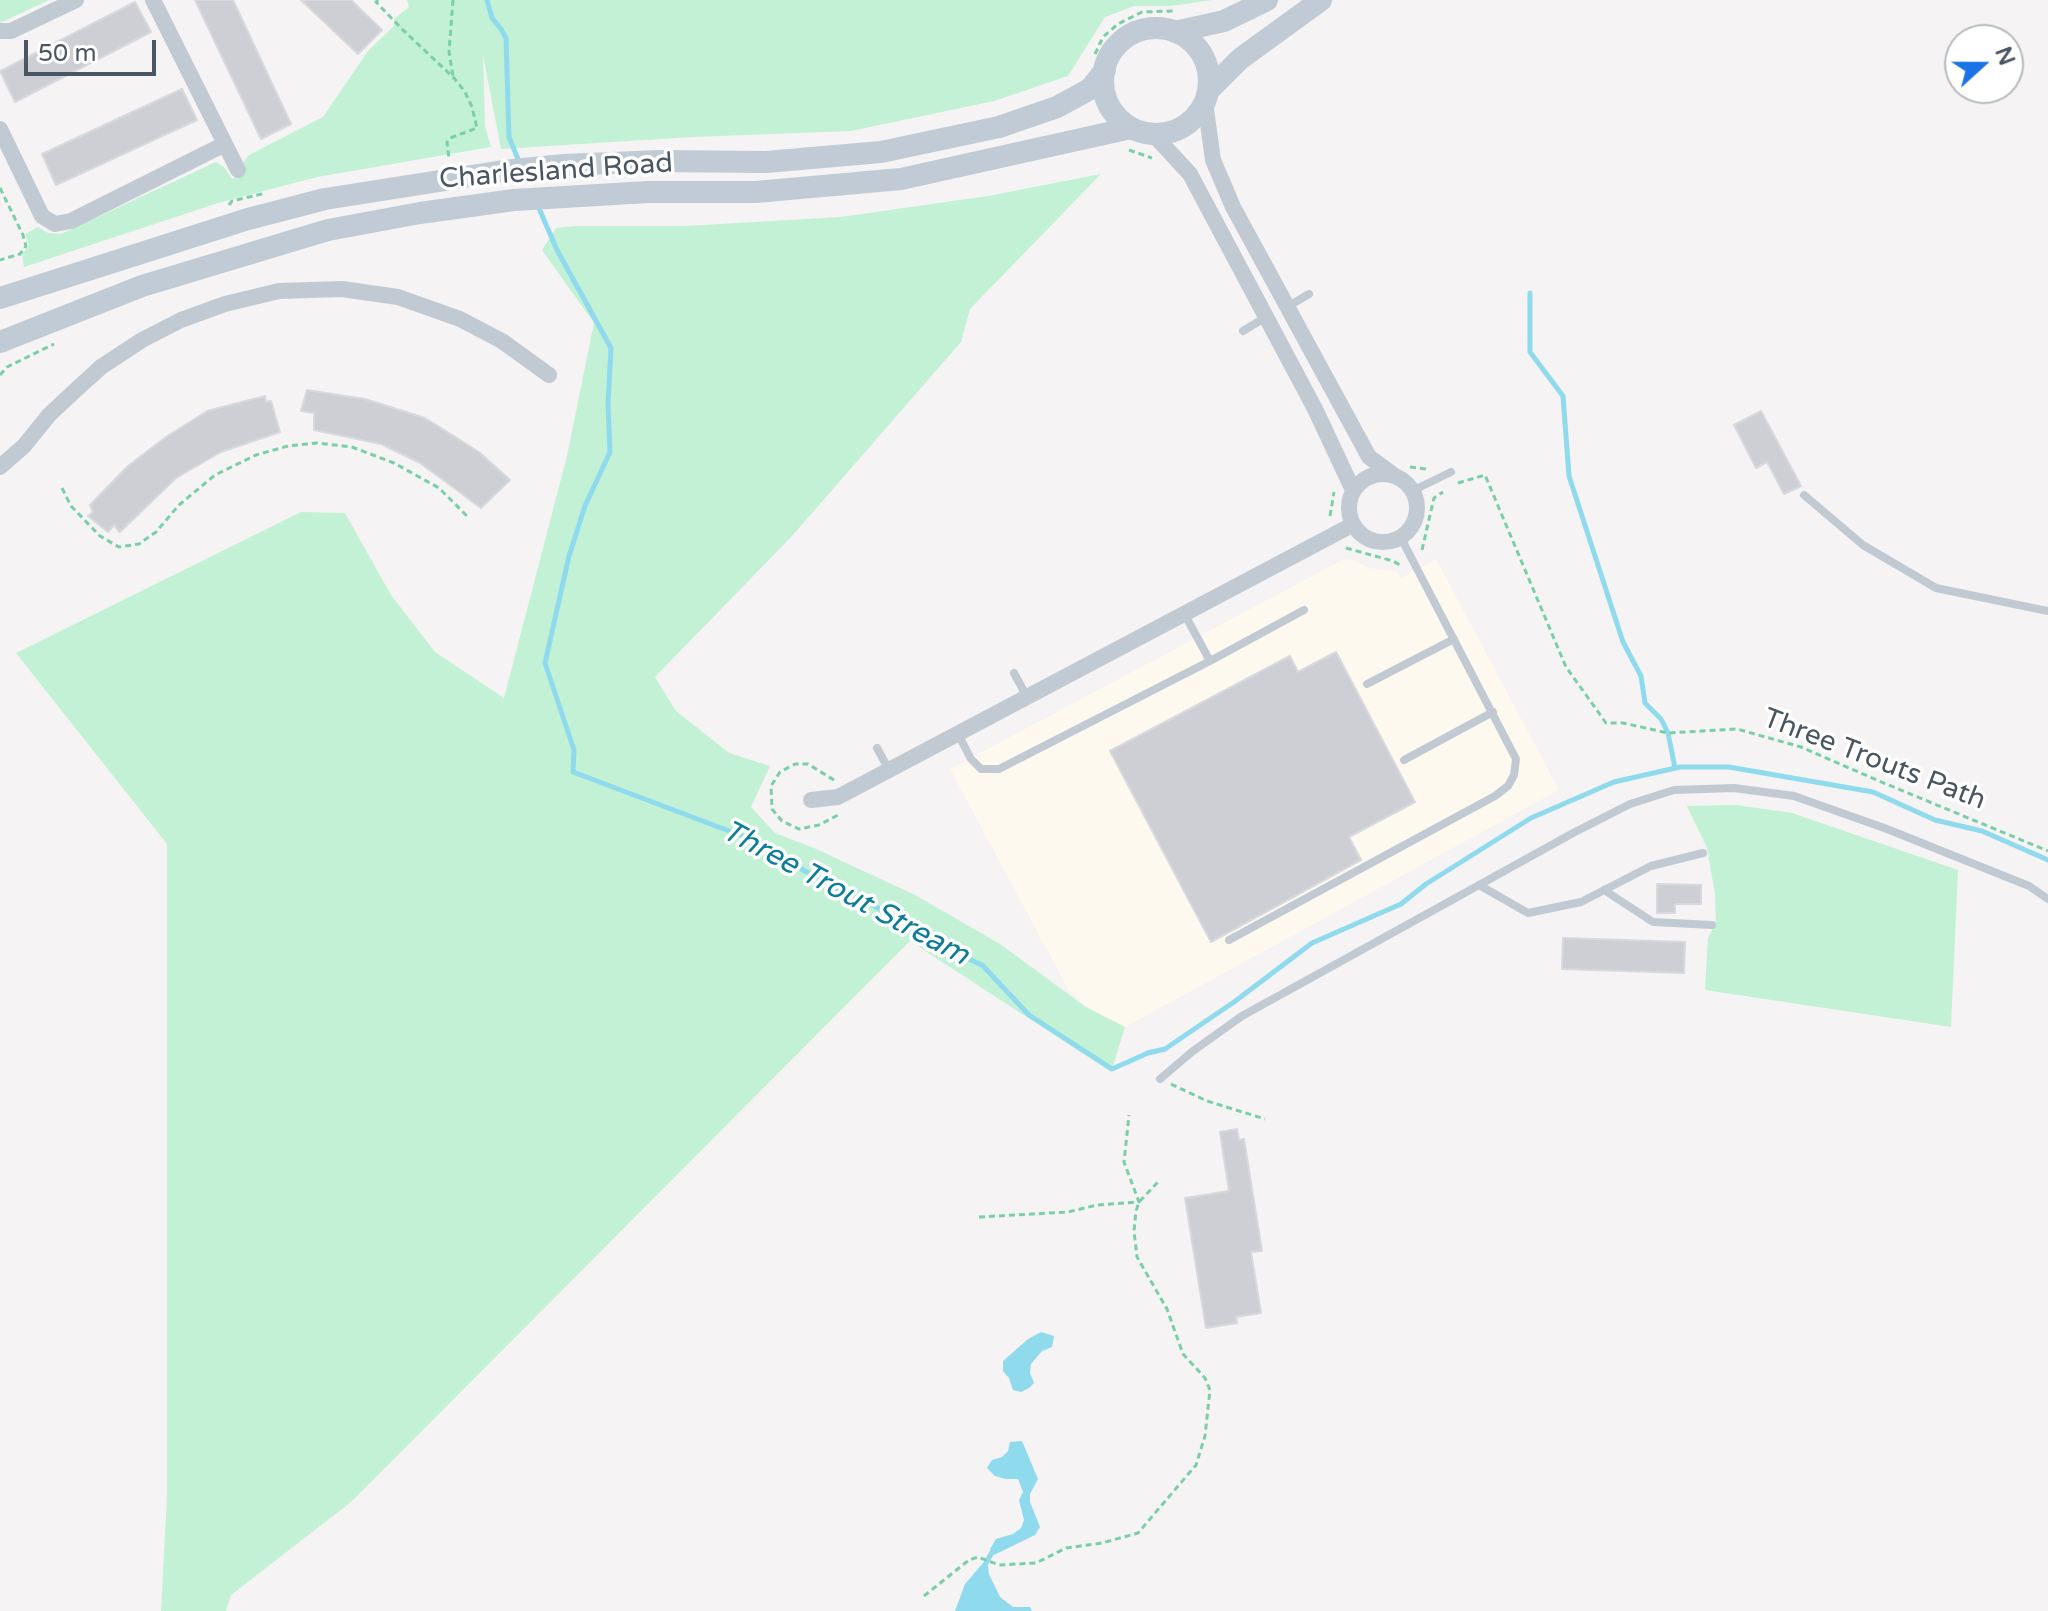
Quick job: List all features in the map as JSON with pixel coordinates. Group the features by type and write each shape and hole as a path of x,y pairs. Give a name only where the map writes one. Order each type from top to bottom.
{"main road":[{"path":"1267,0 1224,21 1178,21 1131,35 1099,64 1107,101 1113,112 1131,128 1153,134 1181,128 1191,121 1206,96 1240,59 1321,0"},
{"path":"1178,21 1202,55 1209,79 1206,96"},
{"name":"Charlesland Road","path":"0,298 234,223 325,199 503,171 564,165 660,161 766,162 881,152 999,127 1057,107 1090,89 1099,64"},
{"name":"Charlesland Road","path":"0,342 142,286 328,230 514,200 648,192 756,192 901,179 1131,128"}],"street":[{"path":"0,31 11,31 76,0"},
{"path":"153,0 238,170"},
{"path":"1206,96 1213,160 1233,207 1369,457 1400,470 1416,501 1414,522 1401,538 1390,542 1368,540 1352,525 1348,507 1353,490 1371,475 1400,470"},
{"path":"0,129 42,216 55,224 71,221 225,144"},
{"path":"1153,134 1190,174 1340,458 1353,490"},
{"path":"0,467 24,446 49,415 101,367 142,340 181,320 225,304 279,291 342,289 398,297 460,319 502,341 549,375"},
{"path":"811,800 838,797 1352,525"}],"lane":[{"path":"1287,307 1309,294"},
{"path":"1243,331 1267,317"},
{"path":"1412,491 1451,472"},
{"path":"1804,495 1863,545 1936,588 2048,611"},
{"path":"1229,940 1495,796 1508,786 1514,775 1516,759 1401,538"},
{"path":"958,734 971,759 981,769 999,769 1304,610"},
{"path":"1185,615 1210,661"},
{"path":"1367,684 1454,639"},
{"path":"1014,673 1027,697"},
{"path":"1404,760 1493,712"},
{"path":"877,748 889,770"},
{"path":"1160,1079 1242,1016 1630,804 1674,790 1734,788 1794,796 1887,829 2015,881 2048,899"},
{"path":"1479,885 1528,913 1581,902 1651,866 1703,853"},
{"path":"1604,890 1653,922 1712,925"}],"path":[{"path":"378,0 376,2 465,92 477,128 450,138 447,142 449,164"},
{"path":"453,0 449,52 454,78"},
{"path":"1099,64 1103,37 1118,24 1142,12 1178,21"},
{"path":"0,188 26,246 20,254 0,260"},
{"path":"0,375 7,367 59,341"},
{"path":"62,488 71,506 100,536 119,547 139,544 156,532 179,505 215,475 256,455 288,446 317,443 352,447 394,463 439,488 468,517"},
{"path":"1344,547 1401,566 1426,556 1422,550 1423,536 1429,526 1434,498 1456,483 1445,460 1427,469 1400,470"},
{"name":"Three Trouts Path","path":"1456,483 1485,475 1566,667 1606,723 1623,723 1668,733 1737,729 1801,747 2048,851"},
{"path":"1330,516 1336,485"},
{"path":"834,780 808,764 795,764 780,772 771,786 772,809 782,821 799,829 819,825 840,814"},
{"path":"1160,1079 1207,1101 1265,1119"},
{"path":"924,1596 969,1560 978,1557 999,1565 1036,1563 1066,1548 1102,1543 1138,1533 1196,1465 1205,1436 1210,1390 1205,1378 1183,1354 1167,1309 1137,1257 1134,1231 1139,1202 1124,1162 1129,1115"},
{"path":"979,1217 1068,1212 1097,1205 1139,1202 1158,1182"}],"shaded area":[{"path":"1350,559 1369,568 1395,571 1401,578 1436,559 1559,790 1125,1027 1086,1007 1068,989 950,769 1342,560"}],"green space":[{"path":"0,0 49,0 0,23"},
{"path":"407,0 1212,0 1171,6 1134,6 1105,17 1068,76 994,101 851,131 501,149 483,55 485,126 491,147 317,177 218,203 24,267 22,254 29,246 25,234 38,227 48,233 61,234 216,162 232,179 246,172 243,163 249,155 323,117 368,51 394,26 394,19 409,7"},
{"path":"1101,174 970,309 961,342 792,536 655,677 676,711 729,753 770,766 751,807 775,833 915,895 1000,944 1086,1007 1125,1027 1111,1072 910,941 351,1502 231,1595 226,1611 161,1611 167,1495 167,844 16,653 301,512 345,513 391,595 435,652 504,698 567,456 594,323 542,250 556,228 686,226 841,217 988,196"},
{"path":"1736,805 1792,813 1958,870 1951,1027 1705,990 1708,938 1716,923 1715,894 1707,848 1687,806"}],"water":[{"path":"1041,1332 1054,1336 1052,1347 1042,1351 1031,1364 1034,1383 1021,1392 1013,1390 1003,1371 1003,1361"},
{"path":"1022,1441 1038,1479 1030,1494 1030,1502 1040,1527 1035,1535 994,1555 990,1549 996,1539 1021,1528 1024,1520 1019,1500 1023,1492 1018,1479 995,1476 987,1468 992,1460 1008,1451 1010,1442"},
{"path":"983,1563 988,1566 1000,1597 1013,1607 1030,1607 1032,1611 955,1611 965,1584"}],"building":[{"path":"195,0 233,0 291,124 261,139"},
{"path":"301,0 351,0 382,30 358,54"},
{"path":"135,2 151,32 15,102 0,71"},
{"path":"182,89 197,120 56,185 42,154"},
{"path":"307,390 365,399 425,418 479,452 510,480 481,508 420,463 381,444 314,430 314,413 301,411"},
{"path":"265,396 266,402 271,401 280,432 221,452 176,478 120,532 114,525 108,532 88,516 93,512 90,505 128,466 166,437 207,411"},
{"path":"1761,411 1801,486 1784,494 1767,462 1756,468 1734,425"},
{"path":"1336,652 1415,802 1349,837 1361,860 1211,942 1110,751 1290,656 1298,672"},
{"path":"1657,884 1701,885 1701,904 1675,904 1675,913 1657,913"},
{"path":"1563,938 1685,942 1684,973 1562,969"},
{"path":"1237,1129 1239,1140 1244,1139 1262,1251 1251,1252 1261,1313 1236,1317 1237,1323 1206,1328 1185,1198 1229,1191 1220,1132"}],"waterway":[{"name":"Three Trout Stream","path":"487,0 492,18 506,38 509,137 520,164"},
{"name":"Three Trout Stream","path":"538,206 557,250 611,348 608,404 610,452 585,506 569,556 545,663 574,750 573,772 745,837 826,883 901,919 918,936 982,965 1029,1015 1112,1069 1165,1049 1312,943 1401,904 1426,884 1531,818 1614,782 1680,767 1729,767 1873,792 1935,820 1982,831 2048,860"},
{"path":"1530,293 1530,352 1563,396 1569,476 1623,642 1641,676 1645,703 1661,719 1668,733 1675,768"},
{"path":"985,1565 992,1552"}]}
